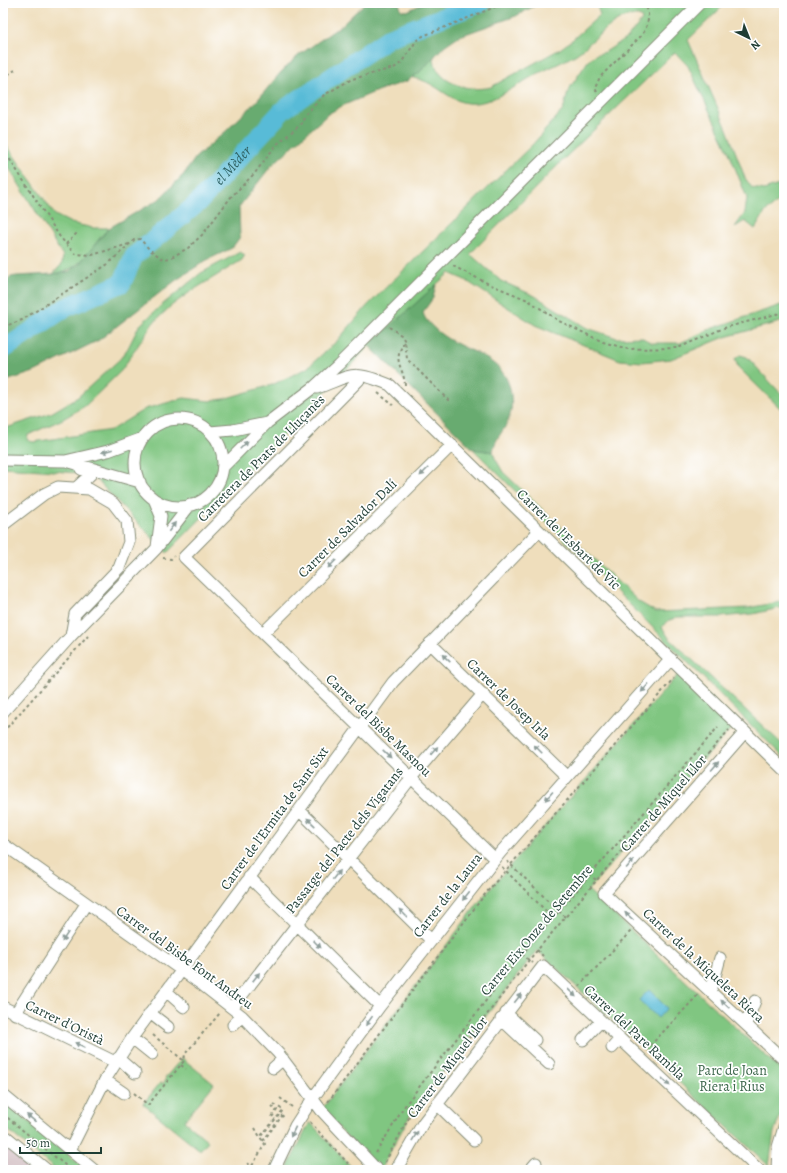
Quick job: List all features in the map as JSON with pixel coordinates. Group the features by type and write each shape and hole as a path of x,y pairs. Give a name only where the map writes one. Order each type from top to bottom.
{"street":[{"path":"222,467 267,423 314,387 700,3"},
{"name":"Carrer de l'Esbart de Vic","path":"314,387 317,388 351,374 367,375 394,389 784,770"},
{"name":"Carretera de Prats de Lluçanès","path":"184,557 359,380"},
{"path":"3,460 65,461 108,451 143,438 161,423 178,419 194,422 210,432 219,446 222,467 214,489 204,498 190,505 170,505 154,499"},
{"path":"210,432 233,430 267,423"},
{"path":"143,438 136,459 137,475 140,482 154,499 161,516 156,549"},
{"name":"Carrer de Salvador Dalí","path":"263,633 452,445"},
{"path":"65,461 140,482"},
{"path":"65,461 91,474 76,488"},
{"path":"3,525 44,494 58,487 89,489 113,503 127,521 129,542 119,568 75,614 71,636"},
{"name":"Carretera de Prats de Lluçanès","path":"3,712 71,636 156,549 190,505"},
{"name":"Carrer de l'Ermita de Sant Sixt","path":"70,1150 116,1060 393,682 539,531"},
{"name":"Carrer del Bisbe Masnou","path":"184,557 495,859"},
{"name":"Carrer de Josep Irla","path":"430,643 484,694 566,776"},
{"name":"Carrer de la Laura","path":"274,1170 295,1126 307,1118 313,1098 380,1006 431,940 495,859 566,776 670,659"},
{"name":"Passatge del Pacte dels Vigatans","path":"232,1008 411,778 484,694"},
{"name":"Carrer de Miquel Llor","path":"604,893 745,732"},
{"path":"299,810 431,940"},
{"name":"Carrer del Bisbe Font Andreu","path":"3,844 242,1016 283,1059 321,1110 369,1162 380,1168"},
{"path":"249,877 380,1006"},
{"name":"Carrer de la Miqueleta Riera","path":"604,893 784,1060"},
{"path":"15,1014 86,904"},
{"path":"709,989 720,958"},
{"name":"Carrer de Miquel Llor","path":"396,1170 423,1123 543,966"},
{"name":"Carrer del Pare Rambla","path":"543,966 759,1170"},
{"path":"166,992 184,1007"},
{"path":"746,1024 755,1001"},
{"name":"Carrer d'Oristà","path":"3,1007 15,1014 116,1060 135,1073"},
{"path":"150,1013 168,1027"},
{"path":"232,1025 242,1016"},
{"path":"504,1016 535,1040"},
{"path":"504,1016 549,1064"},
{"path":"582,1040 601,1021"},
{"path":"132,1038 152,1054"},
{"path":"612,1048 620,1039"},
{"path":"273,1068 283,1059"},
{"path":"105,1080 124,1093"},
{"path":"3,1095 94,1170"},
{"path":"437,1104 474,1140"},
{"path":"777,1170 777,1153 784,1127"},
{"path":"3,1134 47,1170"}],"path":[{"path":"3,328 22,320 108,264 131,244 140,239 150,250 163,259 170,258 188,248 203,234 231,197 255,173 276,145 300,125 305,115 324,95 352,79 394,68 401,63 417,40 423,36 505,3"},
{"path":"600,101 595,88 600,77 642,36 647,27 649,19 645,3"},
{"path":"3,78 15,70"},
{"path":"3,149 60,237 75,254 92,255 131,244"},
{"path":"66,244 78,232"},
{"path":"443,260 489,284 528,300 558,321 603,342 628,349 678,348 724,328 784,312"},
{"path":"383,320 401,335 405,341 408,359 451,403"},
{"path":"394,389 405,385 398,364 398,353 405,341"},
{"path":"158,563 164,558 171,558"},
{"path":"3,732 90,633"},
{"path":"307,1118 321,1110 505,870 682,670"},
{"name":"Carrer Eix Onze de Setembre","path":"380,1168 412,1112 528,960 736,723"},
{"path":"369,1162 406,1104 552,917 718,727"},
{"path":"495,859 552,917"},
{"path":"511,864 565,917"},
{"path":"572,994 638,924"},
{"path":"639,1057 709,989"},
{"path":"148,1105 184,1061 185,1054 220,1013"},
{"path":"153,1035 184,1061"},
{"path":"181,1065 186,1069"},
{"path":"280,1098 292,1107"},
{"path":"263,1141 283,1110 273,1105 277,1110 272,1117 275,1119"},
{"path":"3,1114 71,1170"},
{"path":"281,1115 285,1118"},
{"path":"260,1137 275,1119 281,1115"},
{"path":"307,1118 308,1128"},
{"path":"307,1118 354,1170"},
{"path":"247,1164 252,1166 265,1144 255,1128"}],"shaded area":[{"path":"3,1143 35,1170 3,1170"}],"green space":[{"path":"365,3 399,3 401,10 407,11 424,3 540,3 516,16 457,37 444,46 420,72 407,81 377,91 342,106 328,114 271,166 239,207 240,237 232,248 205,261 175,281 99,340 34,372 3,382 3,292 5,282 10,277 68,272 79,264 109,228 158,200 184,174 196,157 255,103 281,72 299,55 342,25"},
{"path":"596,3 726,3 688,40 727,129 745,178 752,188 764,190 784,183 784,198 766,211 755,229 745,221 735,227 745,213 747,198 728,150 688,66 675,52 569,154 470,254 501,281 535,296 587,328 617,338 641,337 652,343 680,343 710,329 784,304 784,321 725,337 671,359 642,362 620,360 535,325 465,280 449,273 369,346 167,553 91,474 3,467 3,429 51,413 78,397 120,359 128,348 139,326 163,304 201,273 240,252 245,255 242,260 190,292 171,306 153,323 121,371 85,406 63,419 28,435 27,440 33,442 111,430 145,409 184,398 210,401 223,399 272,385 307,368 337,341 368,305 533,144 563,110 569,89 588,61 595,55 605,52 627,38 642,20 641,17 633,16 615,22 575,55 537,74 501,95 482,102 462,102 420,79 413,78 434,55 435,64 445,79 463,87 491,87 560,49 572,40 600,15"},
{"path":"3,140 55,215 71,223 93,228 109,228 85,257 72,268 53,274 62,264 63,256 3,158"},
{"path":"436,285 433,298 423,312 426,320 443,336 491,361 500,370 507,381 512,405 509,418 495,443 493,452 473,449 369,346"},
{"path":"740,355 747,357 784,397 784,412 738,367 735,359"},
{"path":"473,449 493,452 503,472 639,602 656,612 748,608 784,601 784,607 753,614 720,617 677,617 666,622 662,627 669,638 784,746 784,758"},
{"name":"Parc de Joan Riera i Rius","path":"682,670 736,723 588,890 784,1073 784,1106 774,1132 769,1166 537,950 412,1112 380,1170 321,1110 486,893"},
{"path":"182,1058 214,1084 184,1121 208,1141 200,1150 143,1104 161,1082 163,1084 166,1080 165,1078"},
{"path":"3,1100 87,1170 56,1170 3,1126"},
{"path":"310,1122 354,1170 286,1170"}],"water":[{"path":"649,990 667,1008 658,1018 639,1000"}],"waterway":[{"name":"el Mèder","path":"3,350 65,308 122,283 134,256 198,203 283,110 390,37 481,3"}]}
